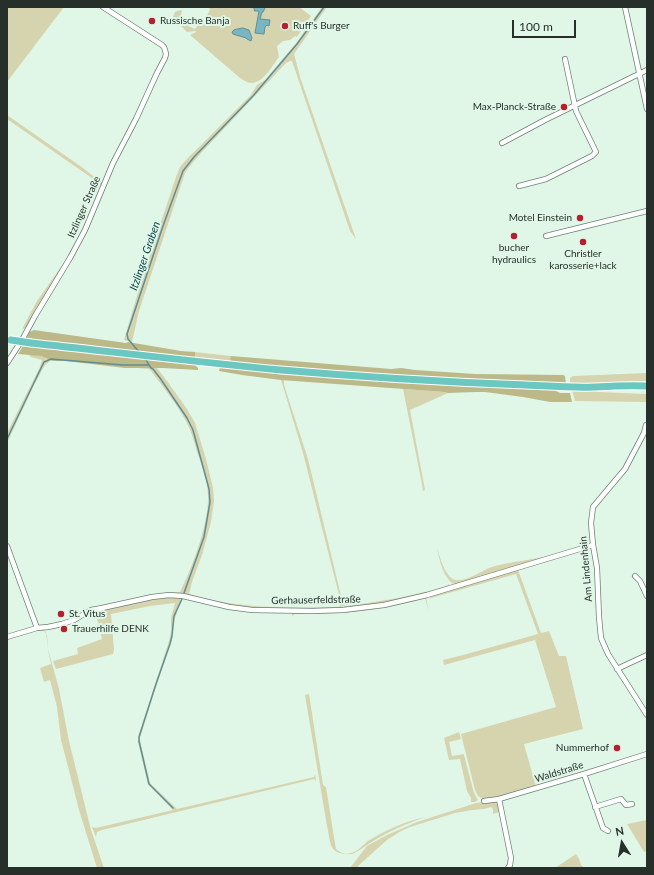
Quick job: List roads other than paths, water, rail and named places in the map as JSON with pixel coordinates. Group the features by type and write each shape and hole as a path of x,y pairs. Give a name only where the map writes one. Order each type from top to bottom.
{"main road":[{"path":"9,340 161,358 357,376 647,390"},
{"path":"593,387 647,386"}],"street":[{"name":"Itzlinger Straße","path":"7,363 22,340 85,230 114,163 136,119 156,73 165,58 166,51 162,45 103,7"},
{"path":"625,7 647,109"},
{"path":"519,186 546,179 595,154 596,152 576,110 565,59"},
{"path":"502,144 545,120 647,70"},
{"path":"546,236 647,211"},
{"name":"Am Lindenhain","path":"646,426 644,433 625,469 593,507 591,523 597,568 601,638 608,654 647,715"},
{"name":"Gerhauserfeldstraße","path":"7,637 37,628 62,624 74,620 91,610 169,595 183,596 229,607 252,610 328,611 366,608 396,603 428,595 593,545"},
{"path":"7,546 37,628"},
{"path":"635,576 640,581 647,596"},
{"path":"617,669 647,655"},
{"name":"Waldstraße","path":"484,801 499,799 647,754"},
{"path":"584,774 603,828 608,831"},
{"path":"595,807 621,798 626,805 632,804"},
{"path":"499,799 510,853 511,861 508,868"}],"water":[{"path":"254,7 264,7 265,8 260,19 270,20 269,26 267,25 265,27 264,34 255,33 259,11 255,11"},
{"path":"243,28 249,30 252,38 251,41 233,34 232,32"}],"waterway":[{"name":"Itzlinger Graben","path":"140,353 128,339 127,334 183,171 194,157 253,96 297,44 324,7"},
{"name":"Itzlinger Graben","path":"7,439 44,362 51,359 123,365 149,365 145,358"},
{"path":"149,365 160,378 187,418 193,430 209,489 210,502 204,537 184,593"},
{"path":"173,808 149,784 139,737 170,644 174,616 182,599"}],"place":[{"name":"Russische Banja","path":"152,21"},
{"name":"Ruff's Burger","path":"285,26"},
{"name":"Max-Planck-Straße","path":"564,107"},
{"name":"Motel Einstein","path":"580,218"},
{"name":"bucher hydraulics","path":"514,236"},
{"name":"Christler karosserie+lack","path":"583,242"},
{"name":"St. Vitus","path":"61,614"},
{"name":"Trauerhilfe DENK","path":"64,629"},
{"name":"Nummerhof","path":"617,748"}]}
